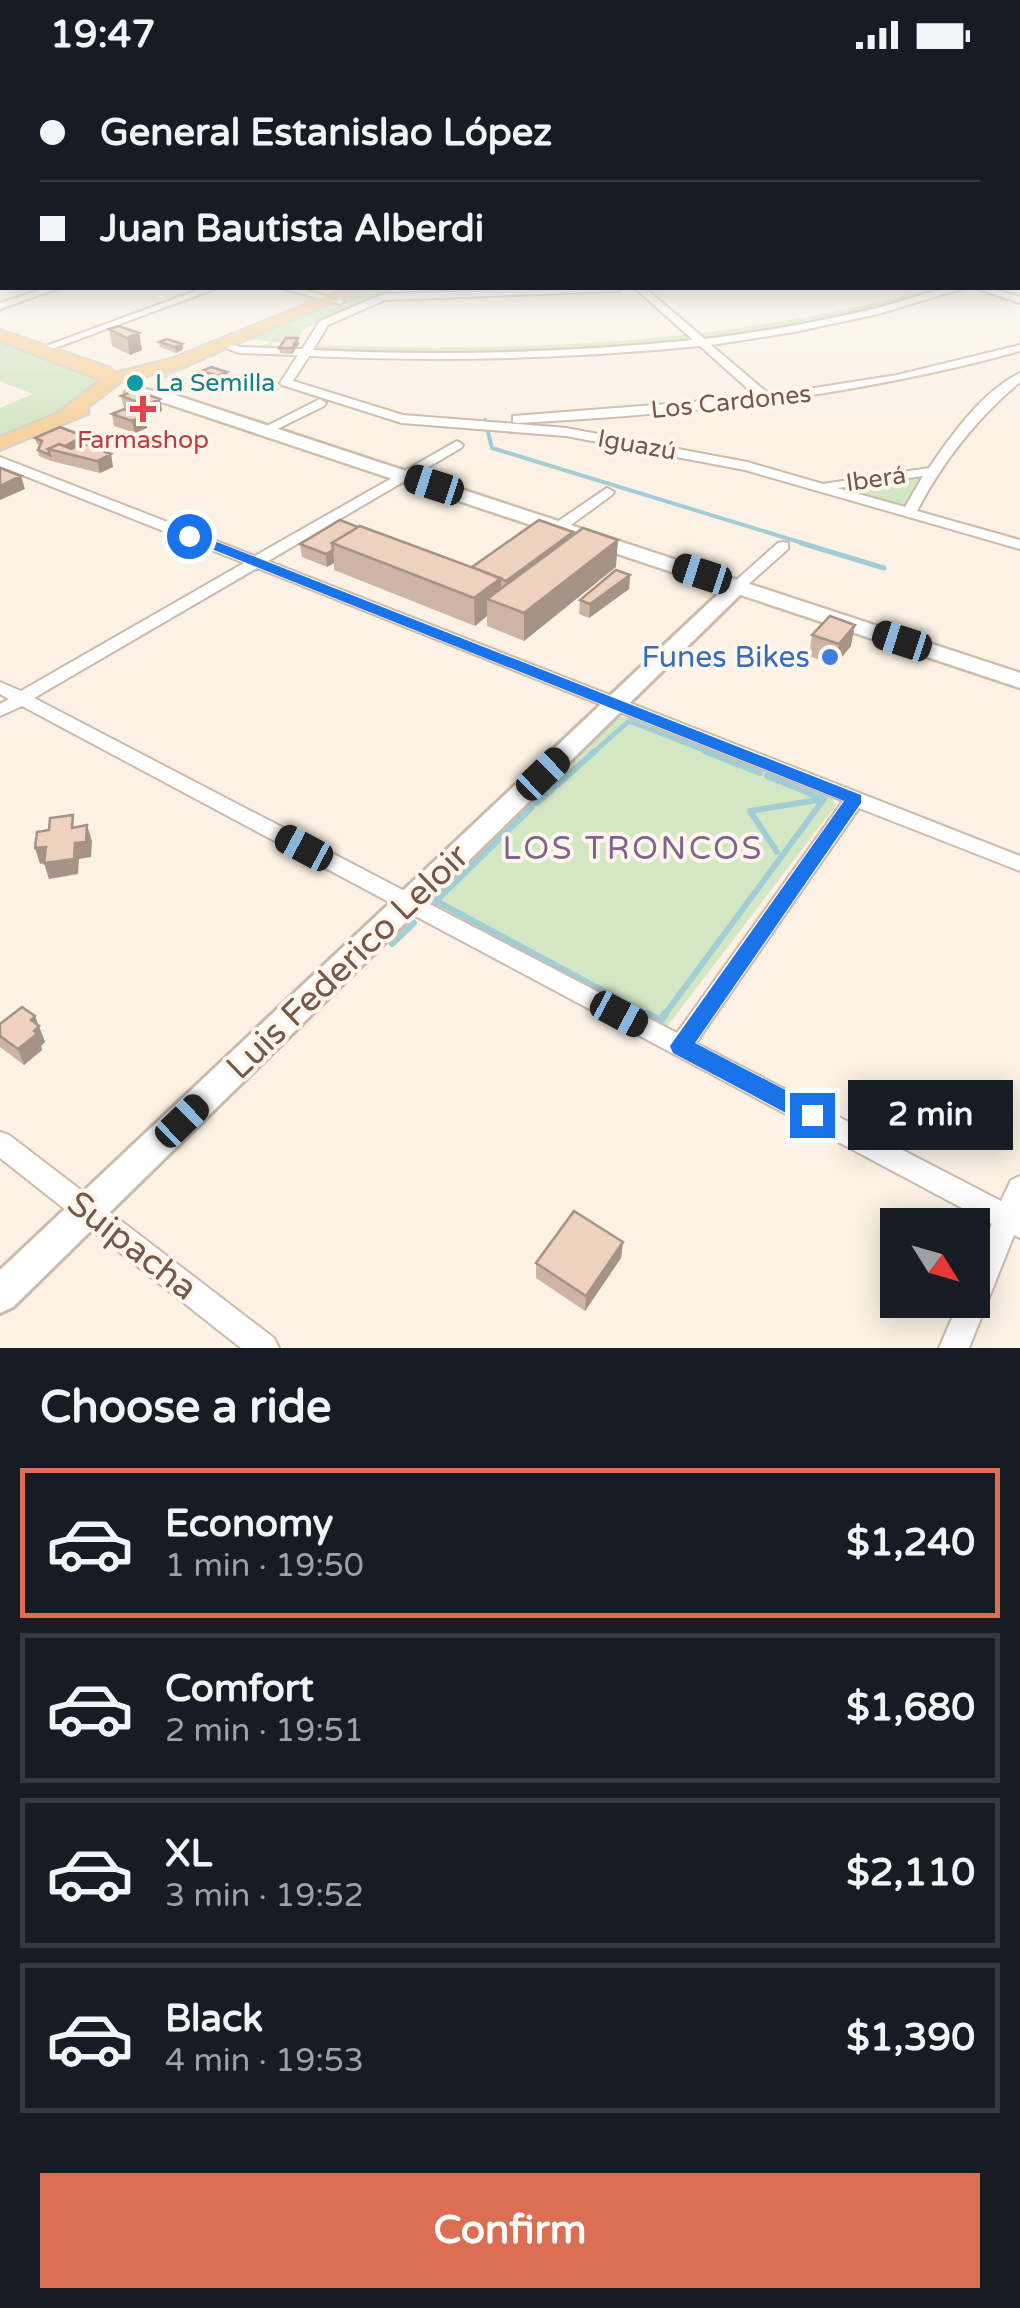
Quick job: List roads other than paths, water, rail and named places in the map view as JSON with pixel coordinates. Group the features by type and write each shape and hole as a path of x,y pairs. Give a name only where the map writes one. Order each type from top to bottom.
{"main road":[{"path":"0,444 135,382 315,309"},
{"path":"0,335 162,388 266,430 1020,680"},
{"path":"162,388 235,343"},
{"path":"70,358 104,372 110,383"},
{"path":"65,416 110,383 135,382"}],"street":[{"path":"114,323 151,309"},
{"path":"43,349 154,309"},
{"path":"308,348 324,323 357,309"},
{"path":"664,309 768,400"},
{"path":"696,337 845,309"},
{"path":"235,343 497,354 696,337 833,320 878,309"},
{"path":"235,343 283,348"},
{"name":"Iguazú","path":"308,348 286,383 402,419 566,432 737,464 1020,545"},
{"name":"Los Cardones","path":"437,420 570,416 768,400 885,381 1020,348"},
{"path":"988,358 1020,363"},
{"path":"909,513 932,471 976,416 1020,376"},
{"path":"266,430 320,403"},
{"path":"566,432 560,427 570,416"},
{"path":"0,712 456,445"},
{"path":"0,461 1020,864"},
{"name":"Iberá","path":"819,486 932,471"},
{"path":"559,526 608,492"},
{"name":"Luis Federico Leloir","path":"0,1295 783,546"},
{"path":"0,687 1014,1222"},
{"path":"681,1046 855,799"},
{"name":"Suipacha","path":"0,1143 264,1348"},
{"path":"954,1348 1014,1222 1020,1188"}],"waterway":[{"path":"485,420 492,448 809,545"},
{"path":"801,543 884,568"},
{"path":"593,753 629,721 711,753"},
{"path":"537,803 595,751"},
{"path":"704,751 760,773"},
{"path":"767,776 821,798"},
{"path":"663,1017 824,799 750,811 777,852"},
{"path":"436,901 532,807"},
{"path":"432,905 436,901"},
{"path":"436,901 652,1017"},
{"path":"392,944 414,923"},
{"path":"647,1014 660,1021 665,1014"}],"place":[{"name":"La Semilla","path":"135,383"},
{"name":"Farmashop","path":"143,409"},
{"name":"Funes Bikes","path":"830,657"}],"district":[{"name":"LOS TRONCOS","path":"633,849"}]}
